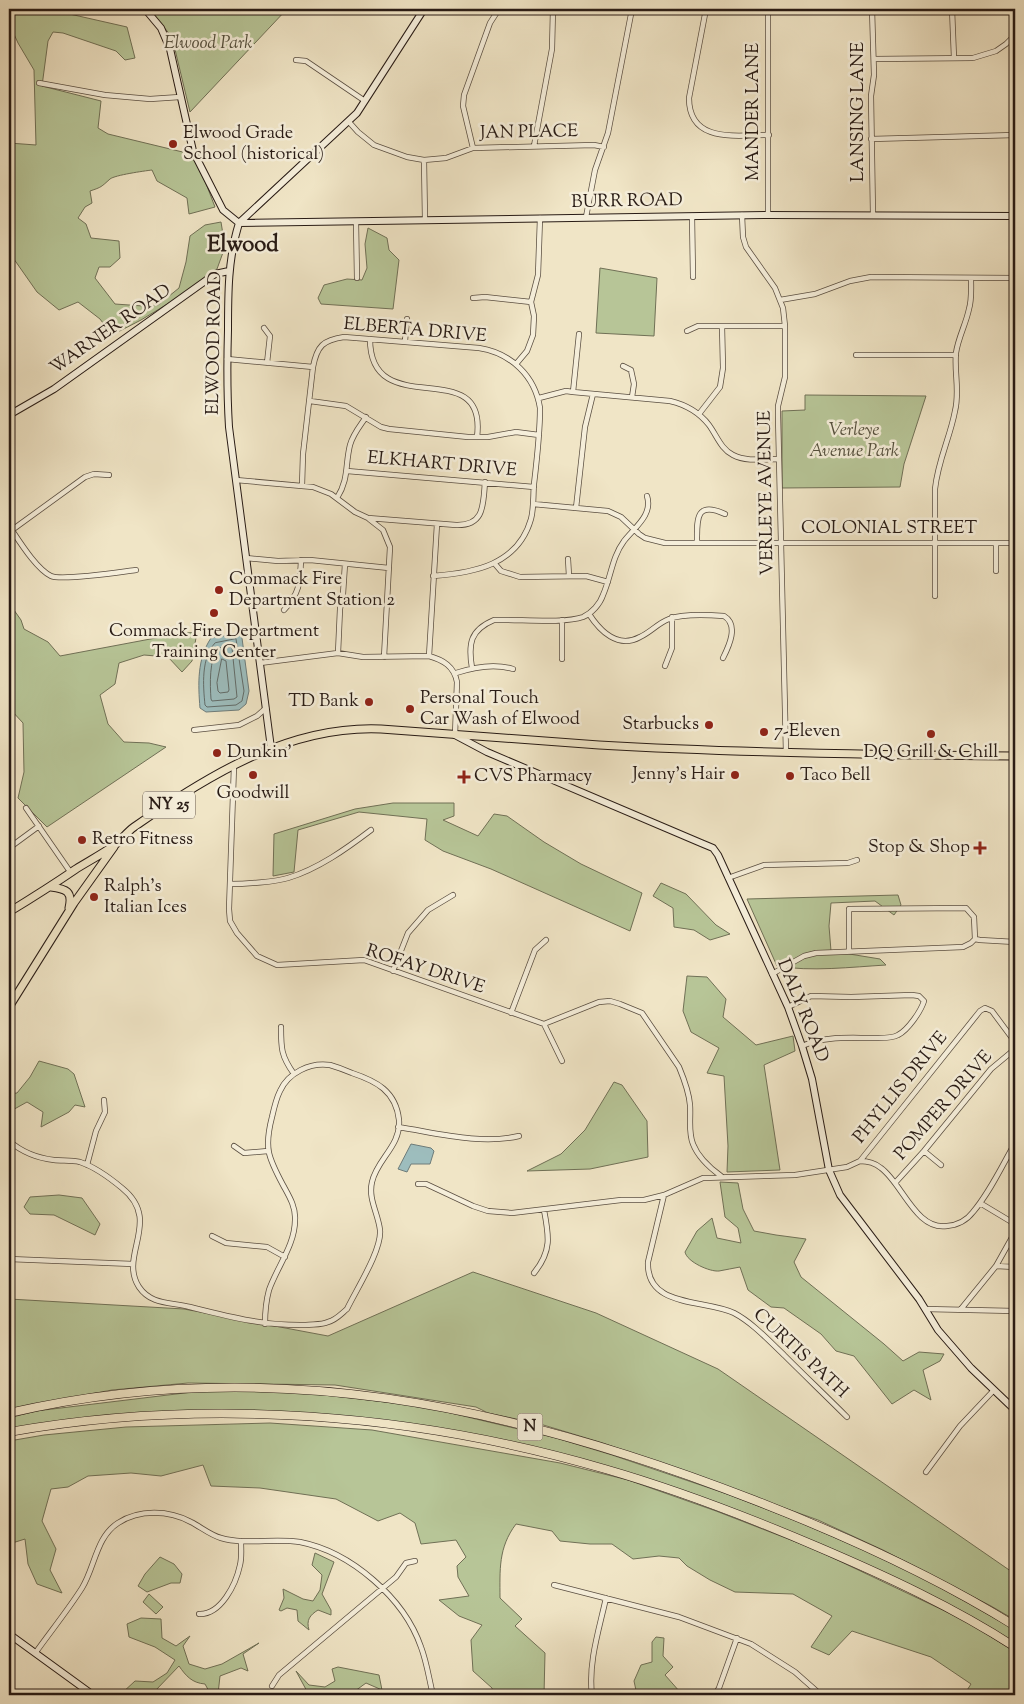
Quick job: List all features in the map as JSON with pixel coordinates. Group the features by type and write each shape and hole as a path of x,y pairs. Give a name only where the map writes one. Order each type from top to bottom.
{"highway":[{"name":"N","path":"9,1414 61,1403 131,1393 243,1387 357,1394 461,1410 591,1444 667,1468 746,1497 831,1532 908,1567 971,1600 1015,1626"},
{"name":"N","path":"9,1432 113,1419 184,1415 255,1415 340,1420 396,1426 466,1436 522,1448 631,1476 752,1519 830,1552 914,1591 970,1620 1015,1648"}],"main road":[{"name":"NY 25","path":"9,912 116,844 133,828 190,790 234,766 272,748 307,737 356,729 600,745 786,753 1015,756"},
{"path":"9,1007 69,911 116,844"},
{"path":"51,887 65,889 68,892 70,898 69,911"}],"street":[{"path":"145,9 162,28 166,39 193,152 223,210 239,223 349,122 365,102 424,9"},
{"path":"363,9 370,12 376,9"},
{"path":"473,148 463,106 464,96 490,23 500,9"},
{"path":"534,146 552,49 553,9"},
{"path":"586,217 595,170 608,133 632,9"},
{"path":"706,9 688,98 695,121 709,132 718,135 769,135"},
{"name":"MANDER LANE","path":"768,9 768,214"},
{"name":"LANSING LANE","path":"872,9 874,59 871,96 873,215"},
{"path":"952,9 954,58"},
{"path":"874,59 973,58 1001,48 1015,35"},
{"path":"296,60 306,61 365,102"},
{"path":"39,84 105,96 150,99 180,97"},
{"name":"JAN PLACE","path":"349,122 358,132 374,144 407,157 424,160 446,158 473,148 534,146 604,147"},
{"path":"872,139 1015,135"},
{"path":"424,160 425,220"},
{"name":"BURR ROAD","path":"239,223 768,214 1015,216"},
{"name":"VERLEYE AVENUE","path":"742,215 746,247 768,277 780,300 785,326 785,377 778,406 786,753"},
{"path":"692,216 693,277"},
{"path":"516,364 526,351 533,336 534,316 531,302 538,275 540,218"},
{"path":"356,222 357,278"},
{"name":"ELWOOD ROAD","path":"239,223 229,271 228,418 272,748"},
{"name":"WARNER ROAD","path":"9,415 54,389 215,274 229,271"},
{"path":"780,300 815,294 850,281 871,277 1015,278"},
{"path":"935,596 937,475 955,412 958,386 956,355 961,331 970,307 971,278"},
{"path":"473,298 485,296 531,302"},
{"path":"405,341 407,319"},
{"path":"687,331 698,326 785,326"},
{"path":"699,414 720,387 722,378 722,326"},
{"path":"264,328 270,336 268,363"},
{"path":"573,392 579,334"},
{"name":"ELBERTA DRIVE","path":"302,486 303,454 313,367 322,344 332,339 344,337 405,341 486,349 506,357 516,364 528,378 539,398 539,435 531,517 522,539 515,548 495,564"},
{"path":"370,339 371,356 375,365 393,382 410,386 451,390 464,396 475,410 479,427 478,437"},
{"path":"856,355 956,355"},
{"path":"227,359 313,367"},
{"path":"623,366 631,370 633,376 632,397"},
{"path":"539,398 573,392 676,402 699,414 725,450 731,454 747,459 779,459"},
{"path":"576,508 585,427 593,394"},
{"path":"310,401 346,406 381,427 389,429 478,437 516,432 539,435"},
{"path":"337,498 344,485 350,446 366,417"},
{"name":"ELKHART DRIVE","path":"347,471 534,487"},
{"path":"109,475 94,474 84,477 10,528 39,567 51,576 65,578 136,570"},
{"path":"236,480 302,486 323,490 355,512 368,518 383,530 390,547 384,656"},
{"path":"368,518 464,526 478,518 482,511 485,482"},
{"path":"472,668 471,642 479,629 487,623 500,620 562,620 589,614 602,598 618,550 649,510 650,503 647,496"},
{"name":"COLONIAL STREET","path":"533,504 598,509 616,514 646,538 659,542 1015,543"},
{"path":"697,543 697,518 701,512 707,509 716,509 726,514"},
{"path":"429,656 437,524"},
{"path":"996,543 996,570"},
{"path":"246,558 278,561 301,560 389,568"},
{"path":"568,559 569,576"},
{"path":"284,610 297,593 300,583 301,560"},
{"path":"338,653 345,564"},
{"path":"433,576 465,573 495,564 501,571 520,577 594,577 608,582"},
{"path":"589,614 607,636 623,641 640,637 658,624 672,618 724,616 732,624 732,637 722,658"},
{"path":"665,666 672,648 672,618"},
{"path":"562,620 562,659"},
{"path":"260,663 338,653 363,657 429,656 446,663 456,674 455,735"},
{"path":"456,674 472,668 502,666 513,669"},
{"path":"194,730 238,726 257,716 266,708"},
{"name":"DALY ROAD","path":"455,735 487,752 712,848 718,855 788,1007 802,1046 812,1079 829,1170 840,1195 919,1299 938,1330 954,1349 1015,1410"},
{"name":"ROFAY DRIVE","path":"234,766 230,921 237,933 257,956 277,965 364,960 544,1024"},
{"path":"26,808 71,873"},
{"path":"9,848 40,826"},
{"path":"230,884 285,879 294,876 336,855 371,830"},
{"path":"728,878 764,866 848,864 857,860"},
{"path":"393,971 408,933 428,910 453,896"},
{"path":"772,974 804,956 816,953 850,952 963,947 975,939 974,918 966,908 850,909 850,952"},
{"path":"975,939 1015,942"},
{"path":"511,1013 535,950 546,940"},
{"path":"788,1007 811,996 820,995 840,997 912,995 919,996 924,1001 922,1009 899,1035 880,1038 823,1039 802,1046"},
{"path":"562,1061 544,1024 599,1002 620,1004 642,1013 679,1067 683,1076 690,1103 690,1135 695,1149 707,1166 721,1176"},
{"name":"PHYLLIS DRIVE","path":"418,1184 426,1184 488,1211 512,1213 620,1200 644,1200 664,1195 703,1178 795,1175 847,1167 860,1161 980,1011 985,1008 992,1011 1015,1042"},
{"path":"281,1027 281,1045 284,1058 294,1074"},
{"name":"POMPER DRIVE","path":"895,1183 924,1151 991,1069 1015,1048"},
{"path":"9,1142 31,1156 43,1159 72,1161 87,1165 122,1188 134,1201 141,1224 133,1271 137,1285 155,1301 265,1324 287,1325 328,1322 339,1317 347,1309 378,1246 380,1228 372,1200 371,1184 377,1170 394,1144 398,1127 396,1110 390,1095 378,1084 337,1067 311,1066 294,1074 284,1085 277,1099 268,1134 268,1151 292,1202 296,1222 290,1247 268,1295 265,1324"},
{"path":"87,1165 96,1131 105,1112 104,1100"},
{"path":"398,1127 477,1138 504,1139 519,1136"},
{"path":"860,1161 867,1161 881,1168 925,1220 942,1227 953,1226 963,1222 972,1214 1015,1144"},
{"path":"234,1146 244,1152 268,1151"},
{"path":"924,1151 941,1164"},
{"name":"CURTIS PATH","path":"664,1195 647,1271 654,1286 662,1293 671,1297 722,1309 744,1319 762,1334 847,1417"},
{"path":"980,1203 1015,1224"},
{"path":"534,1273 547,1250 548,1239 544,1210"},
{"path":"961,1309 996,1266 1015,1232"},
{"path":"212,1236 226,1243 266,1248 285,1256"},
{"path":"9,1259 133,1264"},
{"path":"996,1266 1015,1266"},
{"path":"925,1309 1015,1311"},
{"path":"926,1472 960,1426 994,1390"},
{"path":"36,1652 82,1589 91,1570 97,1550 112,1527 138,1514 161,1513 182,1518 218,1537 241,1541 286,1540 312,1545 326,1550 353,1565 383,1589 402,1611 416,1635 425,1660 433,1695"},
{"path":"199,1614 212,1611 226,1598 240,1566 242,1554 241,1541"},
{"path":"272,1686 279,1675 383,1589 396,1577 406,1563 415,1561"},
{"path":"554,1586 679,1617 736,1638 771,1656 795,1672 821,1695"},
{"path":"592,1695 591,1668 606,1598"},
{"path":"9,1634 93,1695"},
{"path":"715,1695 736,1638"}],"green space":[{"path":"9,9 37,9 41,12 52,10 127,27 135,58 125,60 116,51 63,33 53,32 48,41 42,86 101,101 98,128 108,134 195,155 215,207 189,214 187,198 157,181 152,170 130,173 110,179 90,191 92,203 85,207 78,218 86,224 91,238 119,241 120,258 110,267 99,267 95,278 115,304 158,305 179,288 190,236 205,225 221,222 225,247 217,269 174,300 112,335 100,319 78,302 59,310 37,292 9,252 9,143 36,145 34,70 9,23"},
{"name":"Elwood Park","path":"149,9 287,9 190,112 172,37"},
{"path":"368,228 387,238 389,250 399,260 393,309 321,304 318,298 324,285 347,279 362,280 367,268 365,244"},
{"path":"600,268 657,278 654,336 596,333"},
{"name":"Verleye Avenue Park","path":"805,395 926,396 904,464 900,487 782,488 782,411 805,410"},
{"path":"9,603 21,620 24,629 48,642 60,656 197,632 192,661 182,672 168,657 144,655 119,663 115,684 100,695 108,724 124,742 149,743 166,747 47,827 18,798 24,772 23,723 9,710"},
{"path":"393,803 454,803 454,816 443,820 478,836 494,814 507,816 544,842 581,864 642,893 630,931 491,869 443,851 425,840 427,819 359,812 298,830 294,872 273,876 274,834 355,809"},
{"path":"661,883 686,894 716,925 730,934 710,940 694,930 674,927 673,908 653,896"},
{"path":"898,895 901,905 894,915 875,901 831,903 829,926 831,951 880,959 886,965 831,969 803,969 777,966 747,899"},
{"path":"687,976 707,977 726,999 723,1017 756,1045 793,1036 795,1051 764,1065 780,1170 727,1172 728,1146 724,1076 707,1073 719,1048 691,1032 683,1011"},
{"path":"39,1061 68,1069 74,1074 85,1107 75,1105 69,1112 41,1127 43,1112 27,1102 9,1112 9,1094 17,1093 30,1077"},
{"path":"614,1082 622,1085 647,1121 648,1157 590,1169 527,1171 561,1154 585,1130"},
{"path":"720,1182 738,1183 743,1209 754,1231 806,1239 794,1262 801,1277 903,1361 919,1352 944,1354 940,1361 923,1370 931,1400 914,1390 892,1404 854,1356 836,1351 821,1334 784,1308 771,1307 748,1290 740,1267 715,1271 699,1266 687,1256 685,1252 697,1231 712,1218 717,1238 741,1243 738,1228 725,1217"},
{"path":"59,1195 82,1198 100,1224 95,1235 54,1215 30,1214 24,1207 30,1197"},
{"path":"473,1272 596,1313 718,1369 1015,1574 1015,1620 883,1550 818,1520 603,1443 540,1424 488,1413 476,1407 335,1385 188,1383 112,1390 30,1405 9,1411 9,1299 184,1309 328,1336"},
{"path":"201,1391 305,1393 421,1406 556,1438 612,1455 730,1495 866,1551 927,1580 1015,1630 1015,1646 905,1585 638,1477 418,1427 200,1413 9,1431 9,1418 36,1411"},
{"path":"270,1423 372,1430 560,1463 628,1480 716,1511 814,1549 966,1621 1015,1652 1015,1695 964,1695 971,1684 931,1657 852,1631 829,1655 811,1647 832,1616 793,1594 735,1592 710,1580 687,1566 679,1558 659,1556 633,1559 612,1544 560,1541 552,1531 516,1524 506,1542 501,1560 500,1598 522,1619 515,1626 545,1653 544,1695 494,1695 492,1688 473,1671 471,1640 482,1625 459,1616 439,1600 469,1596 458,1577 457,1566 466,1557 456,1540 421,1544 415,1523 400,1513 378,1521 336,1499 260,1488 211,1486 203,1465 161,1476 131,1473 88,1476 68,1487 51,1489 42,1521 56,1549 50,1570 62,1593 37,1584 28,1564 25,1539 9,1544 9,1441 44,1435 126,1427"},
{"path":"315,1553 334,1562 322,1594 331,1610 331,1615 318,1610 315,1612 308,1621 309,1630 298,1621 297,1610 287,1608 279,1610 284,1598 283,1589 303,1599 313,1601 320,1590 322,1575 312,1565"},
{"path":"160,1557 174,1564 182,1574 180,1583 171,1583 147,1592 138,1586 145,1574"},
{"path":"149,1594 163,1607 156,1614 143,1602"},
{"path":"141,1618 161,1619 162,1638 176,1646 190,1636 183,1646 189,1664 205,1669 222,1664 259,1643 243,1654 248,1671 241,1668 220,1676 218,1694 221,1695 211,1695 205,1684 190,1678 179,1666 155,1691 155,1695 127,1695 122,1693 135,1681 153,1682 167,1673 175,1660 155,1647 129,1637 127,1624"},
{"path":"656,1637 664,1638 663,1656 673,1667 665,1675 680,1692 672,1695 637,1695 634,1681 641,1665 652,1662 652,1642"},
{"path":"338,1667 379,1675 382,1690 366,1683 355,1691 342,1690 333,1695 309,1695 296,1671 309,1685 325,1687 335,1681 332,1669"}],"water":[{"path":"235,634 242,638 249,691 246,704 239,710 206,712 200,708 199,699 199,681 203,654 211,638"},
{"path":"411,1144 431,1148 434,1151 430,1164 411,1164 407,1172 398,1169"}],"place":[{"name":"Elwood Grade School (historical)","path":"173,144"},
{"name":"Commack Fire Department Station 2","path":"219,590"},
{"name":"Commack Fire Department Training Center","path":"214,613"},
{"name":"TD Bank","path":"369,702"},
{"name":"Personal Touch Car Wash of Elwood","path":"410,709"},
{"name":"Starbucks","path":"709,725"},
{"name":"7-Eleven","path":"764,732"},
{"name":"DQ Grill & Chill","path":"931,734"},
{"name":"Dunkin'","path":"217,753"},
{"name":"Goodwill","path":"253,775"},
{"name":"Jenny's Hair","path":"735,775"},
{"name":"Taco Bell","path":"790,776"},
{"name":"CVS Pharmacy","path":"464,777"},
{"name":"Retro Fitness","path":"82,840"},
{"name":"Stop & Shop","path":"980,848"},
{"name":"Ralph's Italian Ices","path":"94,897"}],"district":[{"name":"Elwood","path":"243,246"}]}
